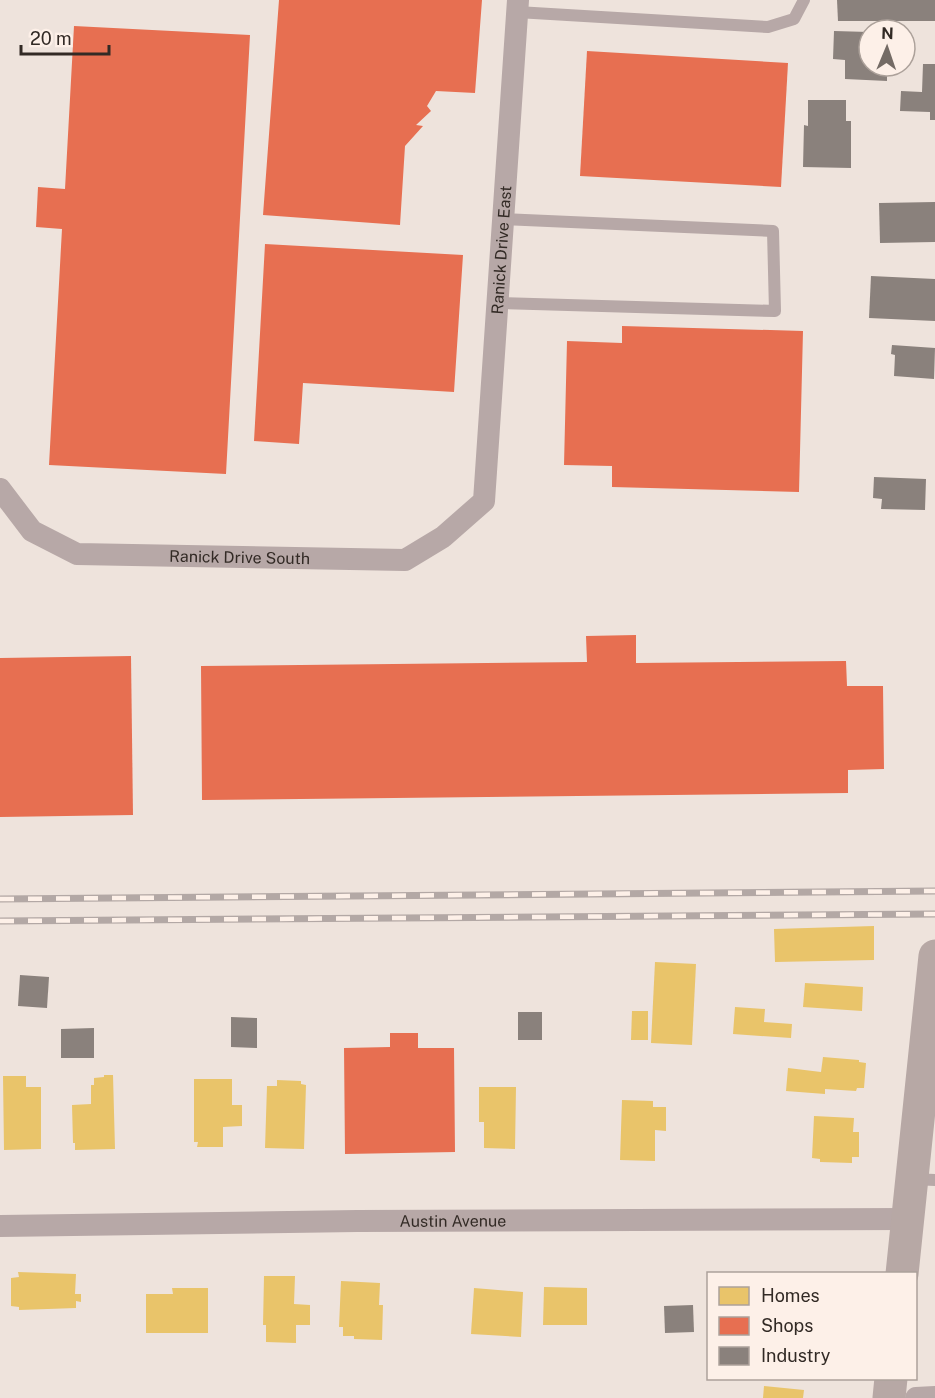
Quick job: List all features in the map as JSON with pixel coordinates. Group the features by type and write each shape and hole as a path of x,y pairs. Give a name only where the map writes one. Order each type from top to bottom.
{"main road":[{"path":"902,1272 907,1219 923,1179 935,956"},
{"path":"889,1398 891,1380"}],"street":[{"name":"Ranick Drive East","path":"484,501 518,6"},
{"name":"Ranick Drive South","path":"0,489 32,531 77,554 405,560 443,537 484,501"},
{"name":"Austin Avenue","path":"0,1226 357,1221 907,1219"},
{"path":"916,1398 935,1397"}],"lane":[{"path":"518,6 768,27 794,20 804,0"},
{"path":"498,303 775,311 773,231 503,219"}],"building: Homes":[{"path":"874,926 874,960 775,962 774,929"},
{"path":"655,962 696,964 692,1045 651,1043"},
{"path":"805,983 863,987 862,1011 803,1007"},
{"path":"735,1007 765,1009 764,1022 792,1024 791,1038 733,1034"},
{"path":"632,1011 648,1011 648,1040 631,1040"},
{"path":"823,1057 859,1060 859,1062 866,1063 864,1088 857,1088 856,1091 825,1089 825,1094 786,1091 788,1068 821,1072"},
{"path":"104,1075 113,1075 115,1149 75,1150 72,1105 91,1104 91,1085 94,1085 94,1078 104,1077"},
{"path":"3,1076 26,1076 26,1087 41,1087 41,1149 4,1150"},
{"path":"194,1079 232,1079 232,1105 242,1105 242,1126 223,1127 223,1147 197,1147 198,1142 194,1142"},
{"path":"277,1080 301,1081 301,1084 306,1085 304,1149 265,1148 267,1086 277,1086"},
{"path":"479,1087 516,1087 515,1149 484,1148 484,1122 479,1122"},
{"path":"622,1100 653,1101 653,1107 666,1107 666,1131 655,1130 655,1161 620,1160"},
{"path":"814,1116 854,1118 853,1132 859,1132 859,1157 852,1157 852,1163 820,1162 820,1159 812,1158"},
{"path":"18,1272 76,1274 75,1294 81,1294 81,1302 76,1301 76,1308 19,1310 19,1307 11,1306 11,1278 19,1277"},
{"path":"264,1276 295,1276 294,1304 310,1305 310,1325 296,1325 296,1343 266,1342 266,1325 263,1325"},
{"path":"341,1281 380,1283 379,1305 383,1305 382,1340 354,1339 354,1336 343,1336 343,1327 339,1327"},
{"path":"544,1287 587,1288 587,1325 543,1325"},
{"path":"172,1288 208,1288 208,1333 146,1333 146,1294 173,1294"},
{"path":"474,1288 523,1292 521,1337 471,1334"},
{"path":"764,1386 804,1390 803,1398 763,1398"}],"building: Shops":[{"path":"279,0 482,0 475,93 436,91 427,106 431,111 416,125 423,126 405,146 400,225 263,215"},
{"path":"74,26 250,35 226,474 49,465 62,229 36,227 38,187 65,189"},
{"path":"587,51 788,63 781,187 580,176"},
{"path":"265,244 463,255 454,392 303,383 299,444 254,441"},
{"path":"622,326 803,331 799,492 612,487 612,466 564,465 567,341 622,343"},
{"path":"636,635 636,663 846,661 847,686 883,686 884,769 848,770 848,793 202,800 201,666 587,662 586,636"},
{"path":"131,656 133,815 0,817 0,658"},
{"path":"390,1033 418,1033 418,1048 454,1048 455,1152 345,1154 344,1048 390,1047"}],"building: Industry":[{"path":"837,0 935,0 935,21 917,21 917,18 857,18 857,21 838,21"},
{"path":"834,31 857,32 857,78 887,78 887,81 845,79 845,60 833,59"},
{"path":"923,64 935,64 935,120 930,120 930,112 900,111 901,91 922,92"},
{"path":"808,100 846,100 846,121 851,121 851,168 803,167 804,125 808,126"},
{"path":"935,202 935,242 880,243 879,203"},
{"path":"871,276 935,279 935,321 869,318"},
{"path":"892,345 935,348 934,379 894,376 895,355 891,354"},
{"path":"874,477 926,479 925,510 881,509 882,499 873,498"},
{"path":"20,975 49,977 47,1008 18,1006"},
{"path":"518,1012 542,1012 542,1040 518,1040"},
{"path":"231,1017 257,1018 257,1048 231,1047"},
{"path":"94,1028 94,1058 61,1058 61,1029"},
{"path":"693,1305 694,1332 665,1333 664,1306"}],"railway":[{"path":"0,899 935,891"},
{"path":"0,921 935,914"}]}
